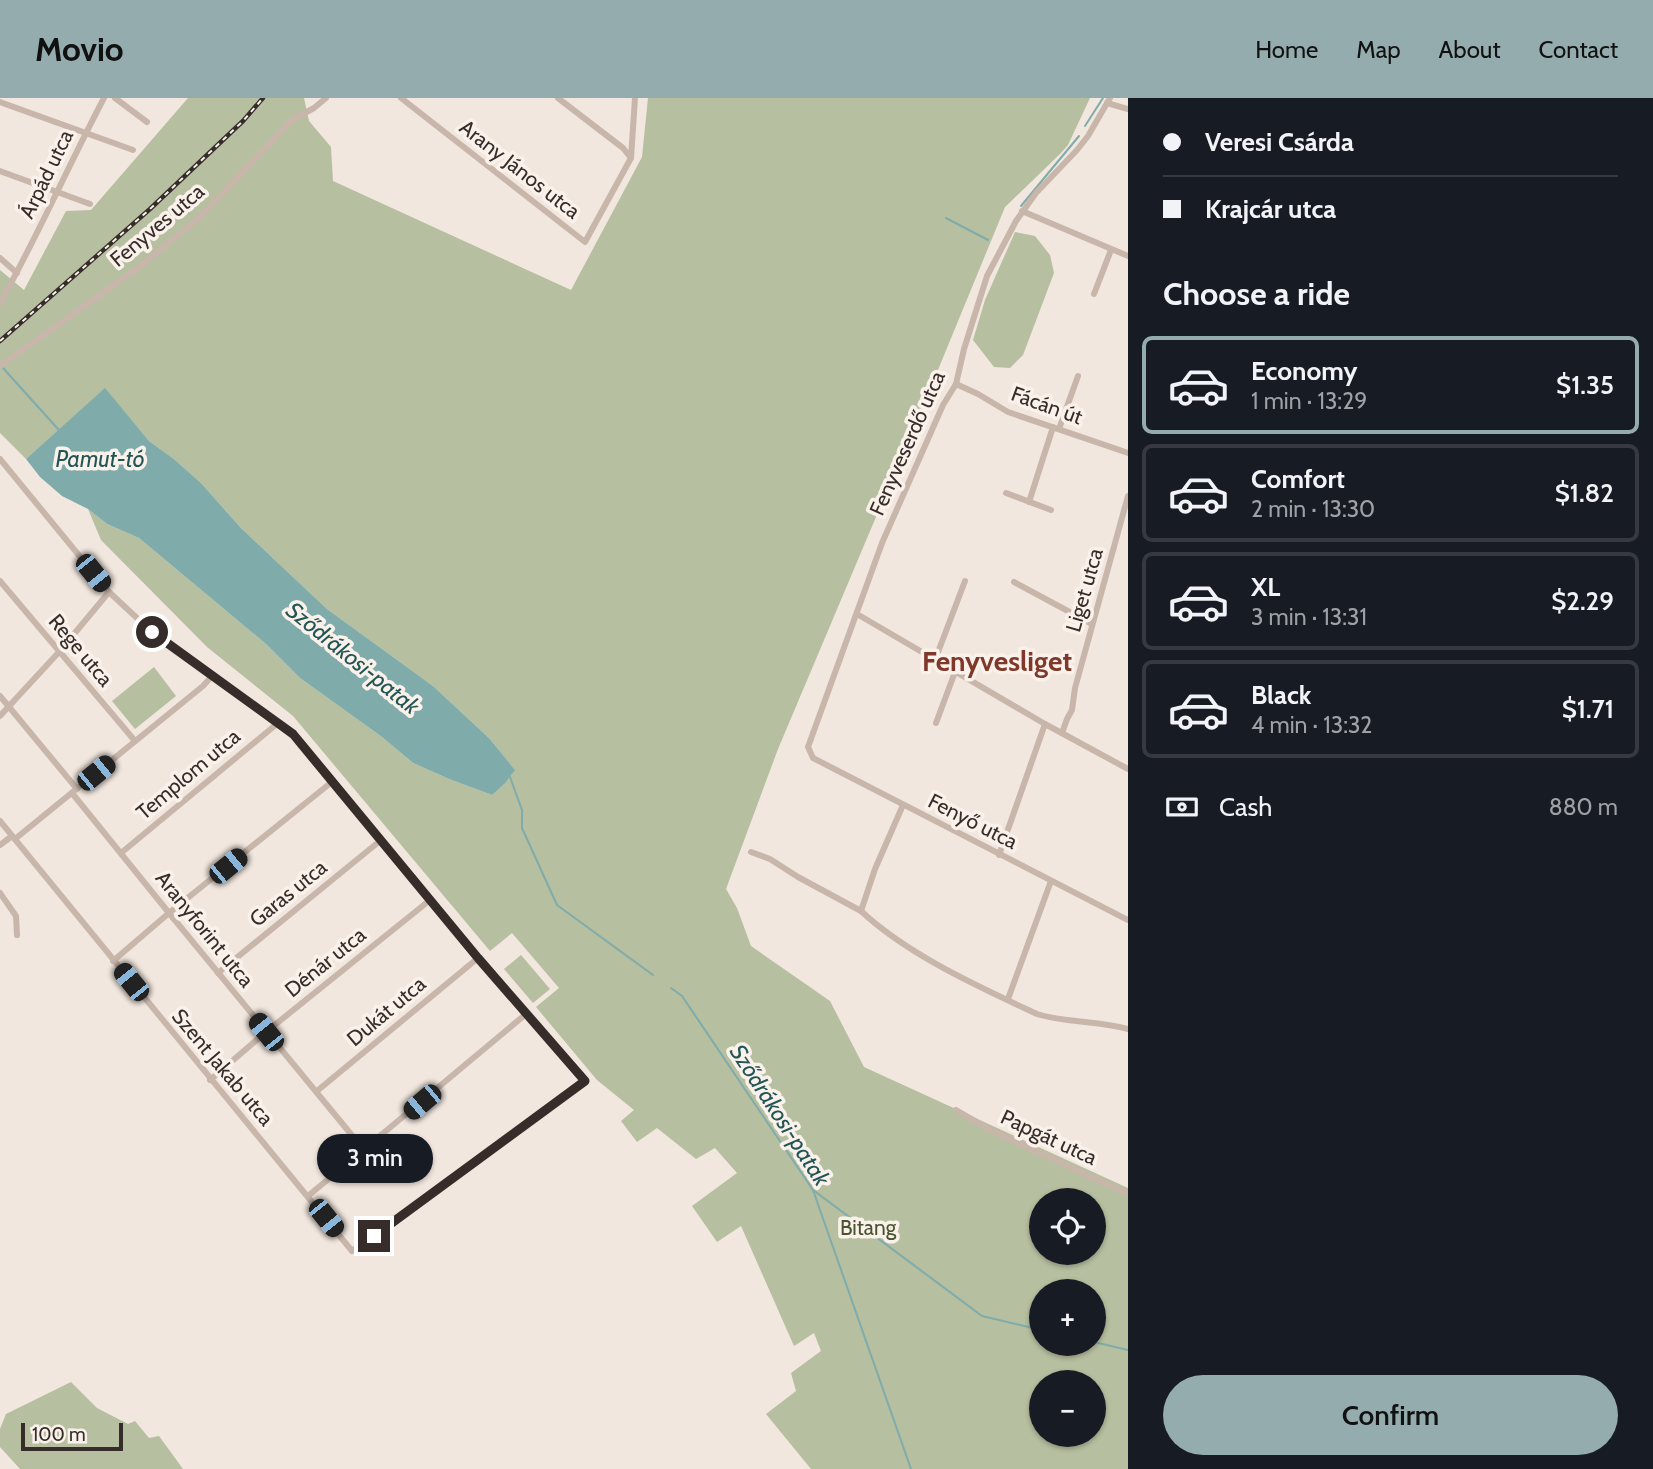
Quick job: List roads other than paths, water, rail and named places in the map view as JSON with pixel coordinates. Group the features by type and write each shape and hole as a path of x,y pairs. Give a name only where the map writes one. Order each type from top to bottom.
{"street":[{"name":"Árpád utca","path":"0,303 104,98"},
{"path":"115,98 147,122"},
{"name":"Fenyves utca","path":"0,366 149,259 198,219 274,137 292,120 326,98"},
{"name":"Arany János utca","path":"401,98 584,242 631,158"},
{"path":"558,98 623,148 631,158"},
{"path":"631,158 635,98"},
{"path":"1108,101 1128,110"},
{"name":"Fenyveserdő utca","path":"808,747 882,543 943,405 956,384 987,276 1022,211 1088,136 1108,101"},
{"path":"0,102 133,150"},
{"path":"0,171 90,204"},
{"path":"1022,211 1128,256"},
{"path":"1094,294 1111,250"},
{"path":"0,258 17,272"},
{"path":"1029,502 1078,376"},
{"name":"Fácán út","path":"956,384 1008,412 1128,453"},
{"path":"0,459 109,592 152,632 293,734 526,1014 308,1196"},
{"path":"1006,493 1051,510"},
{"name":"Liget utca","path":"1062,733 1072,710 1075,688 1128,496"},
{"name":"Rege utca","path":"0,581 135,741"},
{"path":"935,660 965,581"},
{"path":"1014,582 1092,624"},
{"path":"0,716 109,592"},
{"path":"857,614 1045,724 1128,769"},
{"path":"936,723 955,672"},
{"path":"0,845 14,838 75,791 212,676"},
{"name":"Aranyforint utca","path":"0,696 169,913 365,1150"},
{"name":"Templom utca","path":"121,853 278,723"},
{"path":"999,855 1045,724"},
{"name":"Fenyő utca","path":"808,747 813,758 1128,920"},
{"path":"113,961 333,781"},
{"path":"861,911 875,869 903,805"},
{"name":"Szent Jakab utca","path":"0,821 352,1251 585,1081 526,1014"},
{"name":"Garas utca","path":"218,973 381,840"},
{"path":"751,852 769,859 861,911 923,956 1037,1014 1128,1029"},
{"path":"1008,999 1051,881"},
{"path":"0,893 16,916 17,936"},
{"name":"Dénár utca","path":"211,1080 266,1032 430,900"},
{"name":"Dukát utca","path":"317,1091 478,958"},
{"name":"Papgát utca","path":"956,1111 1128,1194"}],"water":[{"name":"Pamut-tó","path":"105,388 149,441 201,483 241,528 327,609 433,686 489,738 515,770 505,783 492,795 413,763 382,737 300,678 266,644 139,538 107,524 88,509 62,496 40,477 26,459"}],"waterway":[{"path":"1085,126 1103,98"},
{"path":"1021,206 1079,136"},
{"path":"946,218 988,240"},
{"name":"Sződrákosi-patak","path":"3,368 58,429"},
{"name":"Sződrákosi-patak","path":"510,777 522,810 522,828 557,905 653,975"},
{"name":"Sződrákosi-patak","path":"671,988 682,996 813,1190 911,1469"},
{"path":"813,1190 982,1316 1029,1327"},
{"path":"1106,1345 1128,1350"}],"railway":[{"path":"0,341 150,209 243,121 263,98"}],"district":[{"name":"Fenyvesliget","path":"997,661"}],"park label":[{"name":"Bitang","path":"868,1227"}]}
